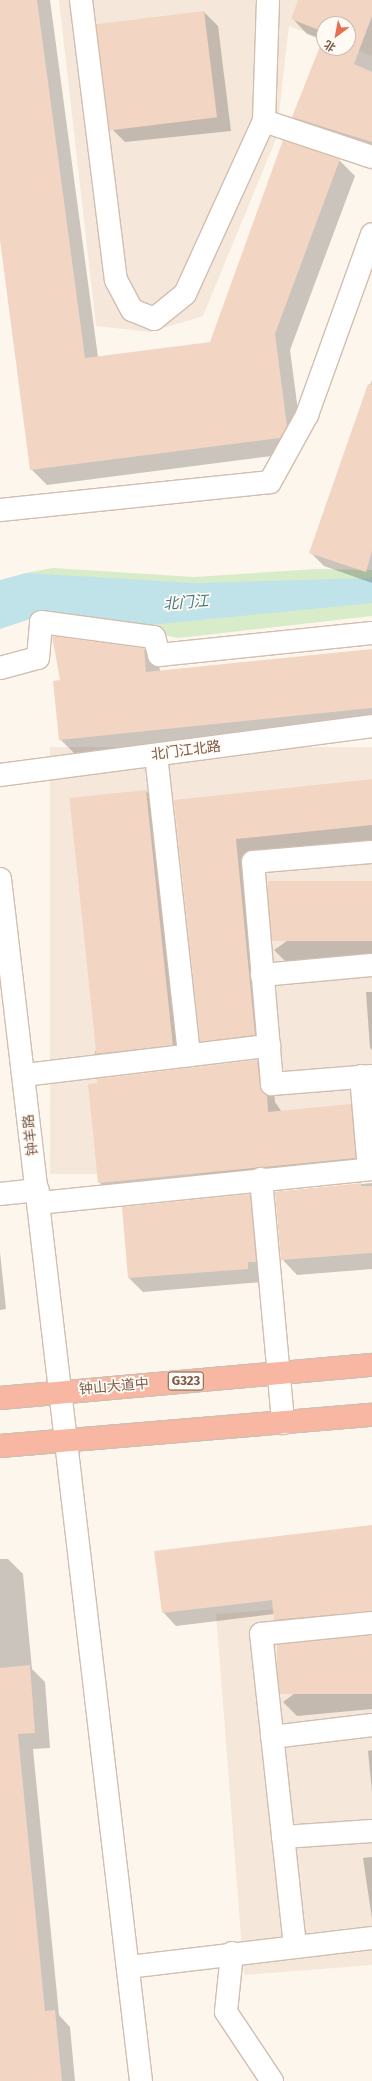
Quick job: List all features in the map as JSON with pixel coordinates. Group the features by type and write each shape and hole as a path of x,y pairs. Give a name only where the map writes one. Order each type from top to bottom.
{"highway":[{"name":"钟山大道中","path":"0,1398 372,1365"},
{"path":"0,1446 372,1415"}],"street":[{"path":"81,0 116,280 132,310 154,319 185,294 264,121 268,0"},
{"path":"264,121 372,157"},
{"path":"0,510 270,482 308,415 372,234"},
{"path":"0,668 38,658 40,622 154,637 159,655 372,633"},
{"name":"北门江北路","path":"0,775 372,726"},
{"path":"156,755 189,1055"},
{"path":"0,1194 39,1196 370,1169 367,1076 272,1084 252,862 372,852"},
{"name":"钟羊路","path":"0,879 63,1392 141,2081"},
{"path":"262,975 372,965"},
{"path":"24,1074 269,1046"},
{"path":"261,1179 283,1423"},
{"path":"295,1946 261,1634 372,1622"},
{"path":"272,1737 372,1725"},
{"path":"283,1837 372,1830"},
{"path":"128,1967 232,1953 372,1938"},
{"path":"232,1953 226,2012 272,2081"}],"shaded area":[{"path":"59,0 372,0 372,56 356,50 356,16 316,16 316,36 289,26 276,139 203,316 150,332 96,326"},
{"path":"50,747 372,747 372,1174 50,1174"},
{"path":"372,1602 372,1965 244,1975 216,1614"}],"green space":[{"path":"53,568 194,577 316,569 372,570 372,616 178,638 78,617 26,573"}],"water":[{"name":"北门江","path":"26,573 196,583 372,578 372,603 150,625 78,617 33,618 0,629 0,580"}],"building":[{"path":"0,0 37,0 85,358 210,342 283,140 340,159 275,334 287,426 280,438 30,470 0,240"},
{"path":"298,0 372,0 372,16 354,64 372,72 372,142 292,117 316,56 356,56 356,16 316,16 316,29 291,19"},
{"path":"204,11 217,117 109,130 96,24"},
{"path":"368,384 372,385 372,551 366,572 309,553"},
{"path":"52,636 144,648 146,672 372,649 372,708 59,740 53,681 60,680"},
{"path":"372,779 372,825 236,839 255,1035 200,1042 174,800"},
{"path":"146,790 173,1046 96,1054 69,798"},
{"path":"268,881 372,881 372,941 268,941"},
{"path":"257,1060 260,1085 267,1095 268,1112 351,1104 356,1158 98,1183 88,1084 97,1083 97,1079"},
{"path":"361,1183 361,1186 372,1186 372,1253 281,1260 275,1192"},
{"path":"250,1194 256,1262 248,1262 248,1269 128,1278 122,1207"},
{"path":"372,1525 372,1611 274,1620 272,1600 162,1613 154,1551"},
{"path":"277,1636 372,1636 372,1694 277,1694"},
{"path":"30,1665 35,1733 18,1734 45,2011 55,2010 62,2081 0,2081 0,1668"}]}
